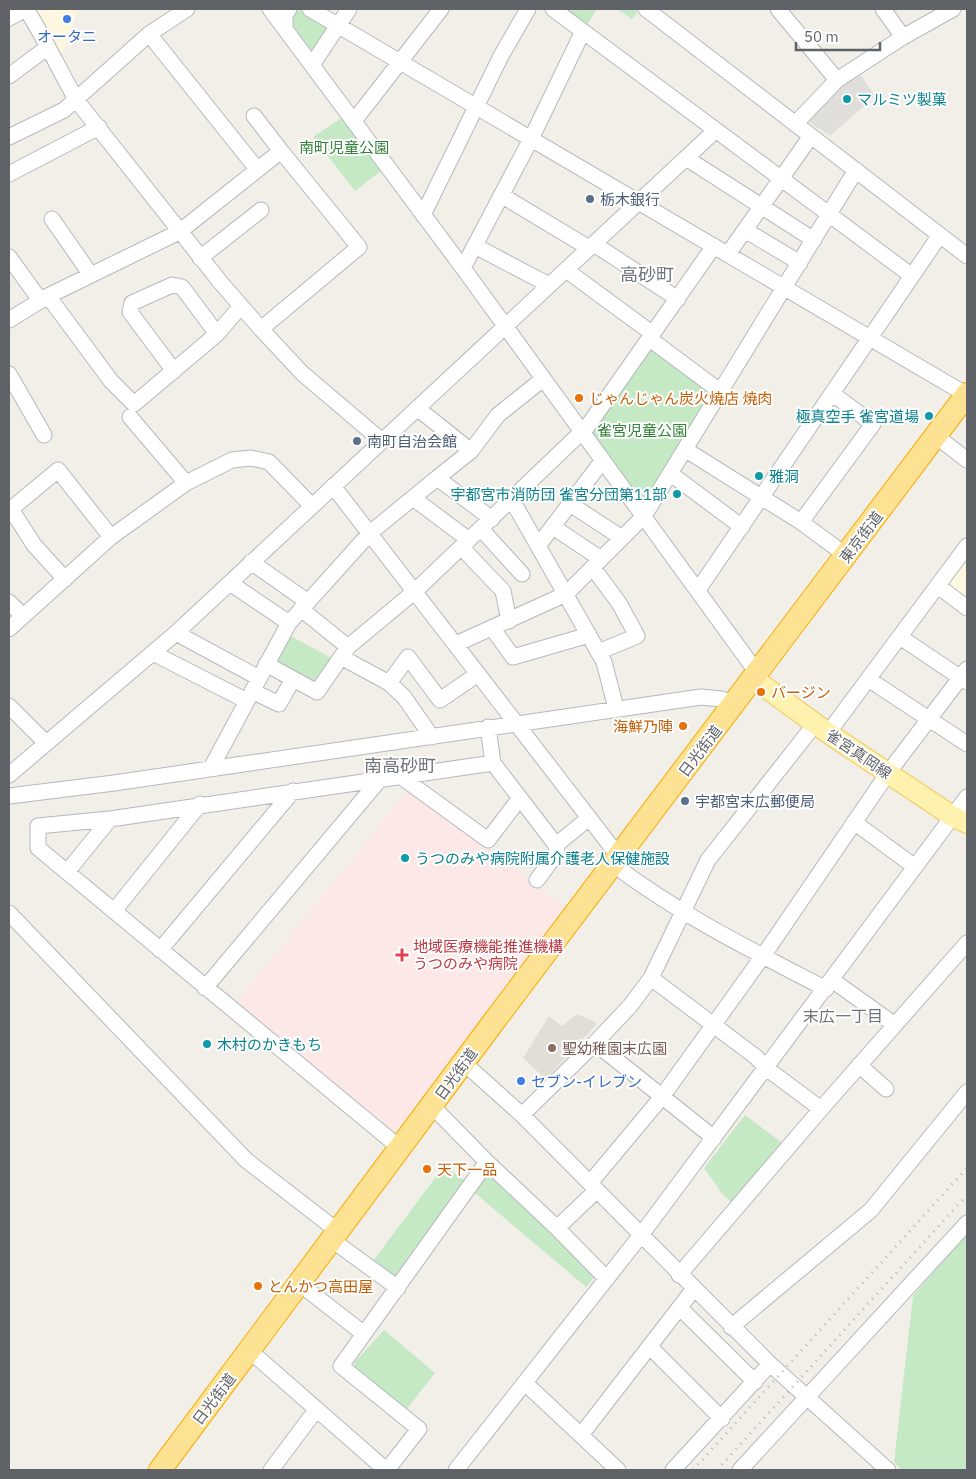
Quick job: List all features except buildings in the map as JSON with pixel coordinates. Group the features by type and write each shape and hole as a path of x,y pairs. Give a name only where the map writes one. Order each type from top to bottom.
{"highway":[{"name":"東京街道","path":"756,676 967,394"},
{"name":"日光街道","path":"160,1470 756,676"}],"main road":[{"name":"雀宮真岡線","path":"756,676 822,729 960,820"}],"street":[{"path":"9,18 26,9 41,31 77,100 200,258 302,373 382,441"},
{"path":"9,137 64,110 149,34 187,9"},
{"path":"270,9 464,268 504,327 698,590 756,676"},
{"path":"285,29 285,14 289,9"},
{"path":"310,9 967,394"},
{"path":"312,65 349,9"},
{"path":"423,215 501,56 528,9"},
{"path":"553,9 912,276"},
{"path":"778,9 837,80"},
{"path":"795,124 837,80 902,37 953,9"},
{"path":"887,10 902,37"},
{"path":"354,121 400,62 433,11"},
{"path":"658,12 795,124 967,256"},
{"path":"464,268 531,139 583,31"},
{"path":"149,34 257,169"},
{"path":"9,76 48,47"},
{"path":"254,116 358,247 261,328"},
{"path":"9,174 99,127"},
{"path":"9,775 176,633 716,130"},
{"path":"728,254 811,136"},
{"path":"9,320 44,298 179,232 282,150"},
{"path":"686,158 761,208 814,240"},
{"path":"456,644 566,594 644,516 856,170"},
{"path":"501,195 592,246 678,299"},
{"path":"200,258 261,210"},
{"path":"52,220 91,275"},
{"path":"745,230 800,263"},
{"path":"698,590 940,235"},
{"path":"475,246 549,286"},
{"path":"153,653 256,683 293,679 317,692 344,652 414,592 582,433 714,246"},
{"path":"9,258 111,381 134,404 217,334 241,306"},
{"path":"566,270 721,392"},
{"path":"174,371 130,312 132,302 172,285 182,287 217,334"},
{"path":"9,374 44,435"},
{"path":"211,768 289,623 304,605 370,534 471,451 498,415 543,379"},
{"path":"801,522 873,424 833,394"},
{"path":"417,408 471,451"},
{"path":"130,417 186,483"},
{"path":"936,436 967,460"},
{"path":"686,450 801,522 847,556"},
{"path":"9,629 112,537 186,483 232,460 251,458 269,462 312,505"},
{"path":"538,546 603,460"},
{"path":"65,579 34,545 11,509 58,470 112,537"},
{"path":"671,474 742,527"},
{"path":"437,478 486,524 522,574"},
{"path":"333,486 589,818 617,862 653,894 682,912 763,956 829,985 895,1026"},
{"path":"413,498 465,543 503,590 509,621"},
{"path":"512,500 604,662 616,708"},
{"path":"570,504 622,538"},
{"path":"553,527 597,564 637,636 598,652"},
{"path":"522,1115 630,1006 651,978 708,860 868,679 967,546"},
{"path":"251,562 304,605 344,652 404,697 432,737"},
{"path":"230,583 289,623"},
{"path":"938,586 967,608"},
{"path":"9,602 23,616"},
{"path":"492,628 513,657 589,635"},
{"path":"176,633 256,683 279,704 293,679"},
{"path":"557,1228 593,1187 661,1098 763,956 888,773 965,676 900,637"},
{"path":"389,684 408,657 440,700 478,674"},
{"path":"868,679 967,744"},
{"path":"9,796 432,737 488,727 701,697 736,703"},
{"path":"9,706 46,743"},
{"path":"488,727 493,762 556,845 557,853 537,880"},
{"path":"400,1148 38,848 38,826 110,819 200,804 493,762"},
{"path":"400,776 488,840 520,798"},
{"path":"205,988 381,778"},
{"path":"160,950 293,791"},
{"path":"456,1470 641,1235 915,868 960,820 967,797"},
{"path":"114,911 200,804"},
{"path":"556,845 589,818"},
{"path":"66,872 110,819"},
{"path":"854,822 915,868"},
{"path":"9,913 246,1160 398,1288"},
{"path":"679,1275 821,1109 967,944"},
{"path":"651,978 756,1057 766,1068 821,1109"},
{"path":"595,1043 661,1098 714,1138"},
{"path":"464,1063 522,1115 731,1327 888,1470"},
{"path":"860,1065 886,1089"},
{"path":"731,1327 871,1210 967,1092"},
{"path":"432,1106 607,1279"},
{"path":"250,1351 381,1468 419,1429 341,1366 487,1162"},
{"path":"740,1470 967,1223"},
{"path":"300,1284 364,1334"},
{"path":"581,1435 693,1290"},
{"path":"680,1308 755,1382"},
{"path":"650,1347 722,1419"},
{"path":"673,1470 722,1419 770,1364"},
{"path":"525,1383 618,1470"},
{"path":"271,1470 316,1410"}],"shaded area":[{"path":"29,9 78,9 63,53 57,50"},
{"name":"マルミツ製菓","path":"857,70 875,96 830,136 808,121"},
{"path":"967,560 967,599 949,584"},
{"name":"地域医療機能推進機構 うつのみや病院","path":"410,788 566,907 394,1134 235,1003"},
{"name":"聖幼稚園末広園","path":"577,1014 595,1022 596,1025 546,1079 523,1058 549,1016 562,1026"}],"green space":[{"path":"298,9 332,30 315,56 290,21"},
{"path":"563,9 597,9 586,26"},
{"path":"617,9 635,9 638,11 632,19"},
{"name":"南町児童公園","path":"343,117 382,170 355,191 313,137"},
{"name":"雀宮児童公園","path":"650,345 715,393 647,502 643,502 593,434 593,428"},
{"path":"287,634 333,659 315,687 271,663"},
{"path":"745,1115 785,1145 735,1205 724,1196 704,1168"},
{"path":"444,1166 467,1182 400,1281 373,1261"},
{"path":"491,1175 595,1276 586,1287 475,1193 485,1176"},
{"path":"967,1234 966,1470 901,1470 894,1462 913,1296"},
{"path":"384,1330 435,1373 406,1410 353,1368 355,1362"}],"railway":[{"path":"693,1470 967,1168"},
{"path":"717,1470 967,1195"}],"place":[{"name":"オータニ","path":"67,19"},
{"name":"マルミツ製菓","path":"847,99"},
{"name":"栃木銀行","path":"590,199"},
{"name":"じゃんじゃん炭火焼店 焼肉","path":"579,398"},
{"name":"極真空手 雀宮道場","path":"929,416"},
{"name":"南町自治会館","path":"357,441"},
{"name":"雅洞","path":"759,476"},
{"name":"宇都宮市消防団 雀宮分団第11部","path":"677,494"},
{"name":"バージン","path":"761,692"},
{"name":"海鮮乃陣","path":"683,726"},
{"name":"宇都宮末広郵便局","path":"685,801"},
{"name":"うつのみや病院附属介護老人保健施設","path":"405,858"},
{"name":"地域医療機能推進機構 うつのみや病院","path":"402,955"},
{"name":"木村のかきもち","path":"207,1044"},
{"name":"聖幼稚園末広園","path":"552,1048"},
{"name":"セブン-イレブン","path":"521,1081"},
{"name":"天下一品","path":"427,1169"},
{"name":"とんかつ高田屋","path":"258,1286"}],"district":[{"name":"高砂町","path":"647,274"},
{"name":"南高砂町","path":"400,765"},
{"name":"末広一丁目","path":"843,1016"}]}
